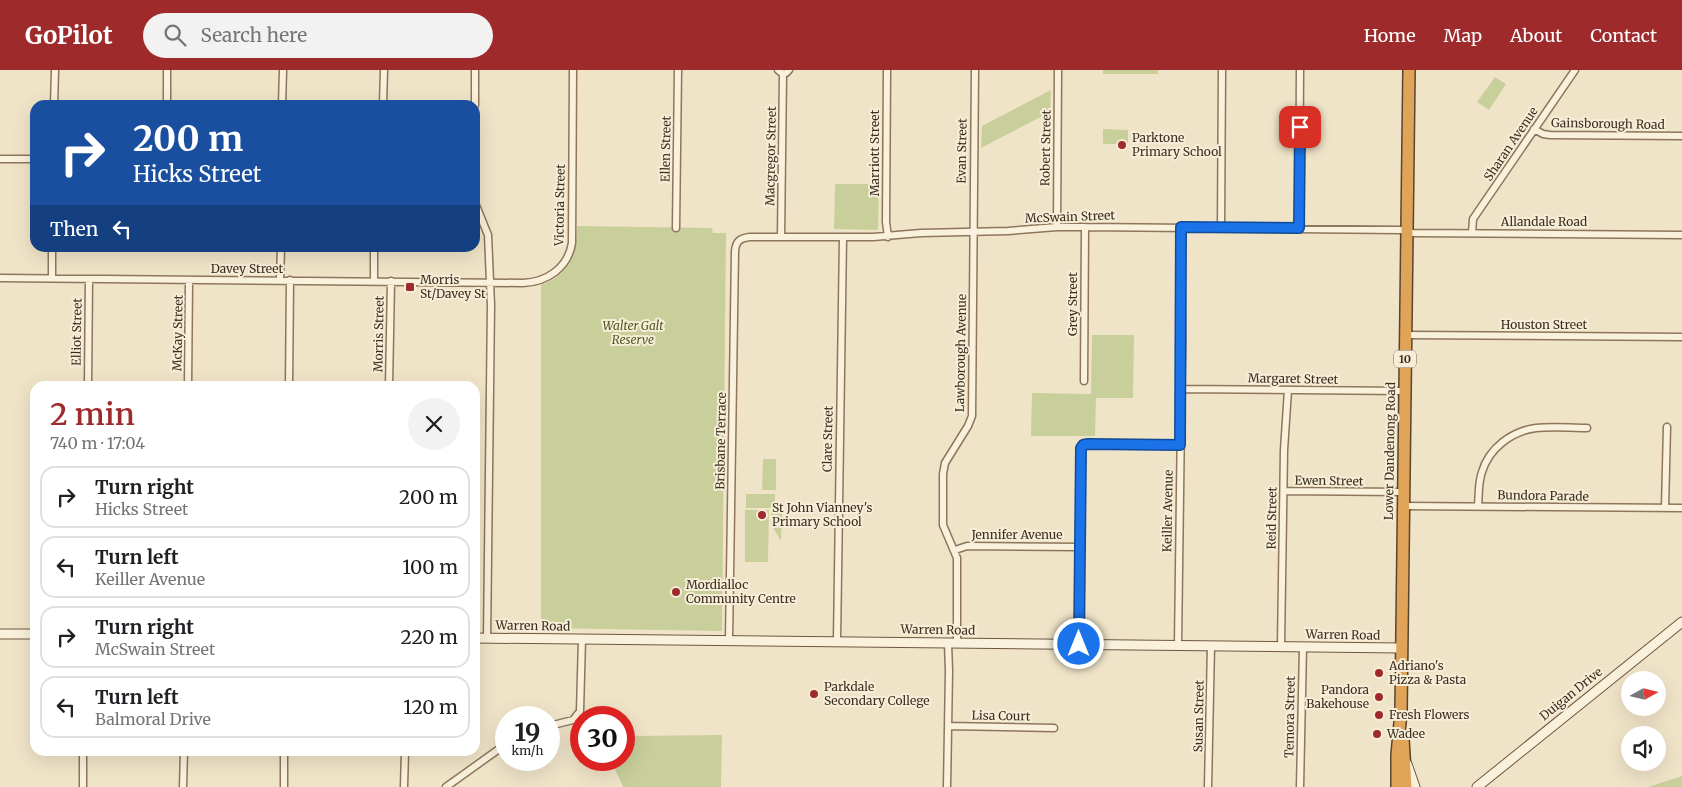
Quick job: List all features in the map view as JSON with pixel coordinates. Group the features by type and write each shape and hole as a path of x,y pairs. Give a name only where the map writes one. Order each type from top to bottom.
{"highway":[{"name":"Lower Dandenong Road","path":"1397,787 1400,712 1409,70"},
{"name":"Lower Dandenong Road","path":"1400,712 1406,760 1406,787"}],"street":[{"path":"54,100 55,70"},
{"path":"167,70 167,100"},
{"path":"282,100 283,70"},
{"path":"383,100 384,70"},
{"path":"475,100 476,70"},
{"name":"Victoria Street","path":"489,282 529,282 546,278 561,268 570,251 572,238 573,70"},
{"name":"Ellen Street","path":"676,228 678,70"},
{"name":"Marriott Street","path":"887,70 886,222 888,237"},
{"name":"Evan Street","path":"973,232 974,70"},
{"name":"Robert Street","path":"1057,227 1058,70"},
{"path":"1221,228 1222,70"},
{"path":"1299,228 1300,70"},
{"name":"Sharan Avenue","path":"1472,233 1473,219 1575,70"},
{"name":"Macgregor Street","path":"781,237 783,71"},
{"name":"Gainsborough Road","path":"1534,129 1543,134 1550,135 1682,136"},
{"path":"0,159 30,159"},
{"path":"480,215 487,231 491,305 487,638"},
{"name":"McSwain Street","path":"736,243 745,237 888,237 921,233 1008,232 1085,226 1299,228 1406,232"},
{"name":"Grey Street","path":"1084,381 1085,226"},
{"name":"Keiller Avenue","path":"1178,645 1181,227"},
{"name":"Lawborough Avenue","path":"947,787 949,671 957,563 955,550 943,525 943,474 945,463 970,423 972,416 973,232"},
{"name":"Allandale Road","path":"1406,232 1682,234"},
{"name":"Clare Street","path":"837,642 843,237"},
{"name":"Brisbane Terrace","path":"729,640 736,243"},
{"path":"52,252 52,278"},
{"path":"280,280 281,252"},
{"path":"374,252 374,281"},
{"name":"Davey Street","path":"0,278 489,282"},
{"name":"Elliot Street","path":"88,381 89,279"},
{"name":"McKay Street","path":"188,381 190,280"},
{"path":"289,381 290,280"},
{"name":"Morris Street","path":"389,381 391,281"},
{"name":"Houston Street","path":"1405,335 1682,337"},
{"name":"Margaret Street","path":"1181,389 1405,392"},
{"name":"Reid Street","path":"1281,646 1285,433 1288,390"},
{"path":"1665,508 1667,427"},
{"path":"1478,506 1480,479 1484,466 1493,452 1505,440 1520,432 1534,428 1587,428"},
{"path":"1079,644 1080,453 1083,445 1180,445"},
{"name":"Ewen Street","path":"1284,491 1403,492"},
{"name":"Bundora Parade","path":"1403,506 1682,508"},
{"name":"Jennifer Avenue","path":"955,550 968,546 1080,547"},
{"name":"Duigan Drive","path":"1477,787 1682,622"},
{"path":"0,634 30,634"},
{"name":"Warren Road","path":"480,638 1401,648"},
{"path":"560,723 573,720 580,712 582,639"},
{"name":"Susan Street","path":"1208,787 1212,646"},
{"name":"Temora Street","path":"1300,787 1303,646"},
{"name":"Lisa Court","path":"948,726 1054,728"},
{"path":"446,787 495,752"},
{"path":"82,787 83,756"},
{"path":"183,787 184,756"},
{"path":"284,756 284,787"},
{"path":"404,787 405,756"},
{"path":"1406,760 1415,787"}],"green space":[{"path":"1103,70 1158,70 1158,74 1103,74"},
{"path":"1495,77 1506,84 1489,110 1477,102"},
{"path":"1051,90 1050,112 981,148 982,126"},
{"path":"1103,129 1128,130 1128,144 1103,144"},
{"path":"835,184 879,184 878,230 834,229"},
{"name":"Walter Galt Reserve","path":"577,226 712,228 713,233 726,233 722,631 541,628 541,285 559,275 570,262 577,236"},
{"path":"1092,335 1134,335 1133,398 1096,398 1095,436 1031,436 1032,393 1091,394"},
{"path":"763,459 776,459 776,490 762,490"},
{"path":"746,494 775,494 775,508 746,508"},
{"path":"745,510 769,510 768,562 745,562"},
{"path":"771,510 782,511 781,541 771,524"},
{"path":"722,735 721,787 623,787 616,771 635,771 635,736"},
{"path":"1682,776 1682,787 1648,787"}],"place":[{"name":"Parktone Primary School","path":"1122,145"},
{"name":"Morris St/Davey St","path":"410,287"},
{"name":"St John Vianney's Primary School","path":"762,515"},
{"name":"Mordialloc Community Centre","path":"676,592"},
{"name":"Adriano's Pizza & Pasta","path":"1379,673"},
{"name":"Parkdale Secondary College","path":"814,694"},
{"name":"Pandora Bakehouse","path":"1379,697"},
{"name":"Fresh Flowers","path":"1379,715"},
{"name":"Wadee","path":"1377,734"}],"route":[{"path":"1079,644 1081,448 1085,444 1180,445 1182,343 1181,227 1299,228 1300,127"}]}
